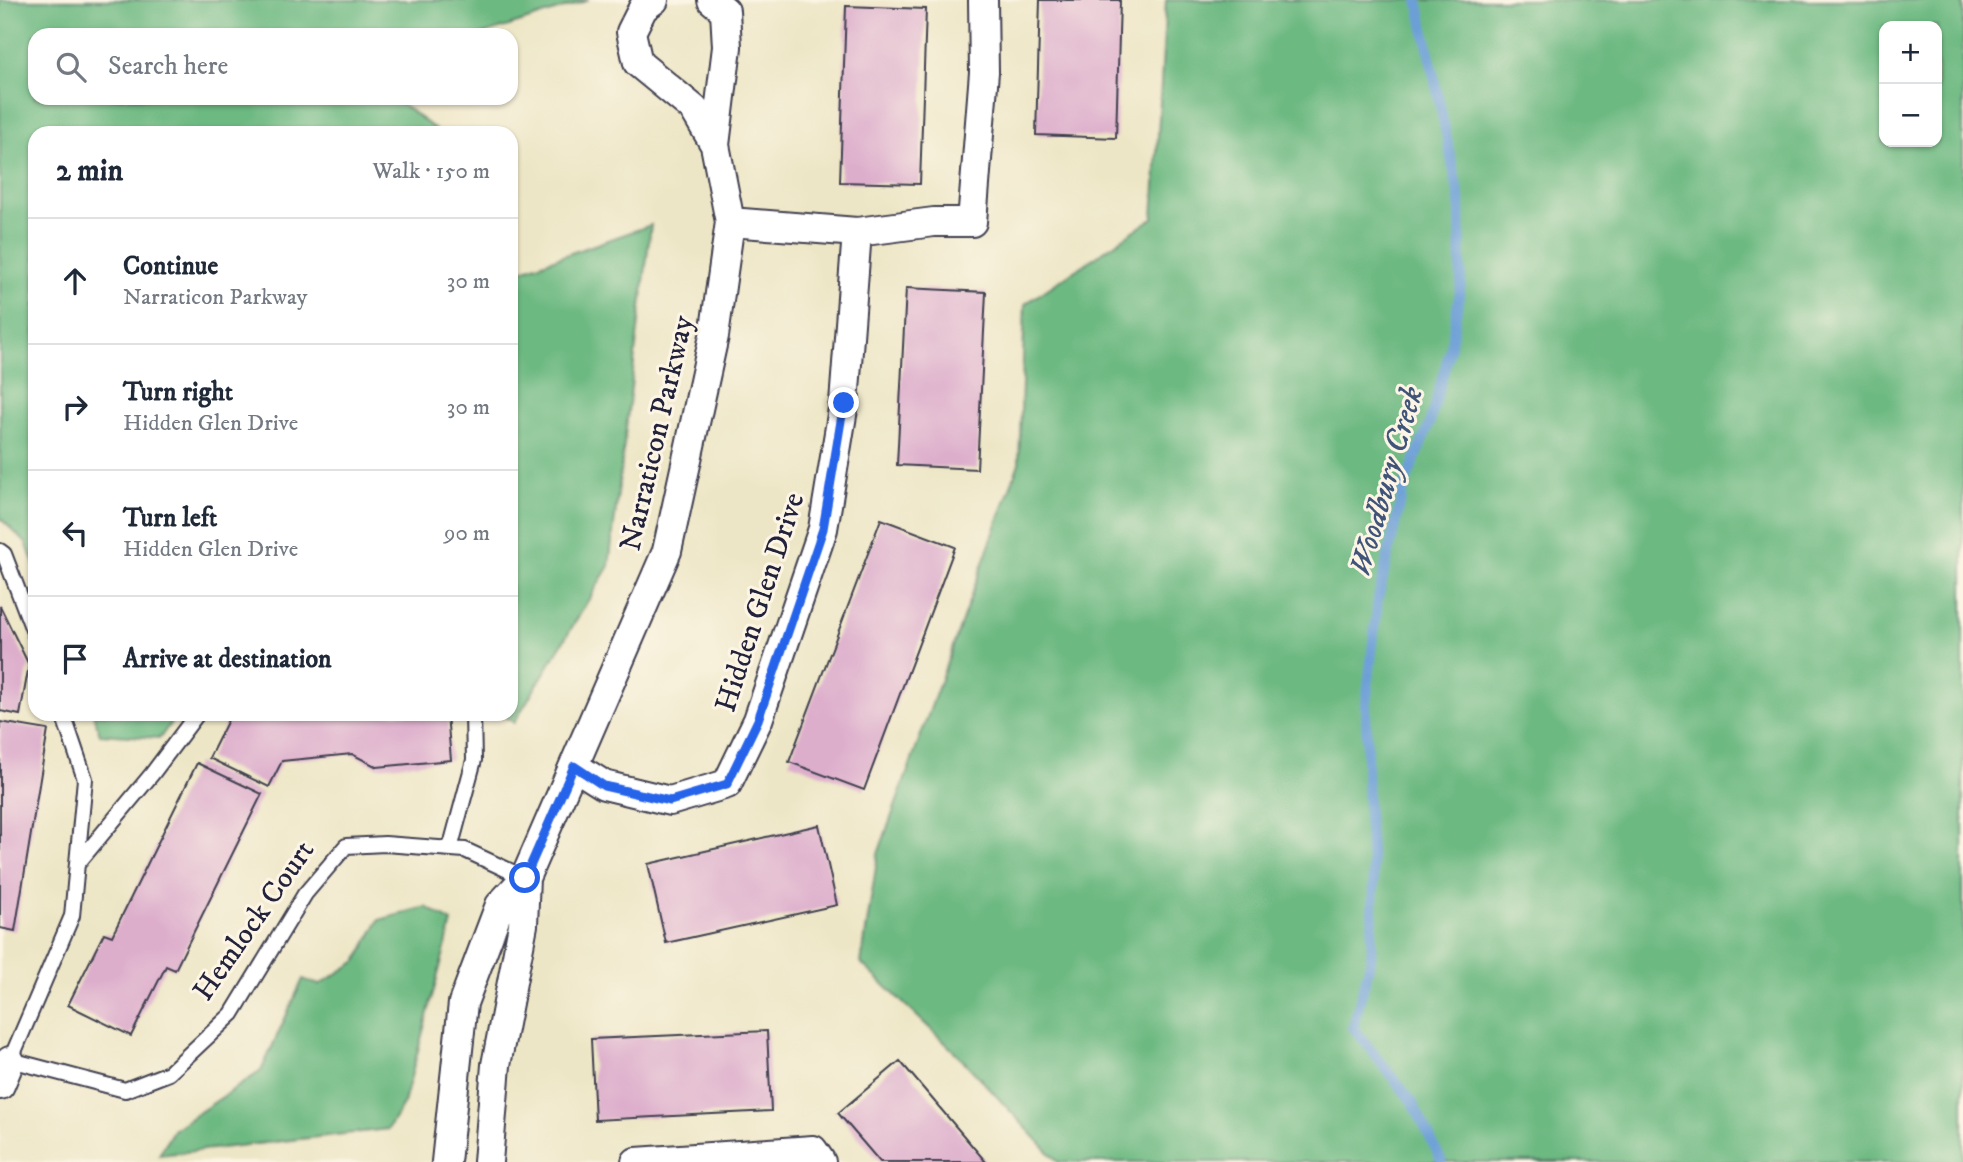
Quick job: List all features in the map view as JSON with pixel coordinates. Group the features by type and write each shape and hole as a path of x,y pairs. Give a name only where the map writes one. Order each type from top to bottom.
{"street":[{"path":"654,0 643,8 631,32 638,63 694,109 715,145"},
{"path":"712,0 725,11 727,47 715,145"},
{"path":"730,222 857,232 934,222 972,222 984,72 983,0"},
{"name":"Narraticon Parkway","path":"446,1162 463,1003 500,905 525,878 667,551 714,336 730,222 715,145"},
{"name":"Hidden Glen Drive","path":"574,766 604,786 670,801 727,784 758,720 823,529 844,403 857,232"},
{"name":"Narraticon Parkway","path":"488,1162 496,1065 523,925 525,878"},
{"path":"636,1162 741,1158 813,1150 821,1162"}],"lane":[{"path":"0,551 4,554 28,617"},
{"path":"3,1067 72,916 85,779 65,721"},
{"path":"77,864 152,774 192,721"},
{"path":"450,849 474,760 473,721"},
{"name":"Hemlock Court","path":"3,1067 125,1090 169,1073 232,1014 305,894 346,846 385,844 465,850 525,878"}],"green space":[{"path":"0,0 589,0 503,28 28,28 28,105 403,105 431,126 28,126 28,548 26,543 0,518"},
{"path":"1166,0 1963,0 1963,1162 1058,1162 958,1055 861,963 878,854 1019,463 1025,304 1153,218"},
{"path":"651,225 609,566 518,716 518,272"},
{"path":"95,721 172,721 160,738 100,734"},
{"path":"426,907 452,922 404,1103 388,1129 159,1155 173,1130 261,1071 303,979 319,985 357,961 379,920"}],"building":[{"path":"1040,0 1120,0 1116,138 1036,135"},
{"path":"846,6 926,9 920,184 840,182"},
{"path":"906,288 986,292 977,469 897,465"},
{"path":"881,519 955,547 864,790 789,762"},
{"path":"0,606 28,663 28,671 20,715 0,711"},
{"path":"228,721 448,721 451,760 377,767 352,754 282,761 269,787 209,758"},
{"path":"0,722 48,730 15,931 0,928"},
{"path":"197,763 262,794 175,970 166,966 131,1036 68,1005 104,933 112,936"},
{"path":"819,825 837,905 666,943 648,864"},
{"path":"767,1031 771,1111 595,1120 591,1039"},
{"path":"900,1061 986,1162 880,1162 838,1113"}],"waterway":[{"name":"Woodbury Creek","path":"1418,0 1460,201 1461,285 1450,349 1430,422 1404,487 1378,599 1366,704 1368,816 1374,885 1371,959 1353,1027 1413,1103 1442,1162"}],"route":[{"path":"525,878 574,766 604,786 670,801 727,784 758,720 823,529 844,403"}]}
